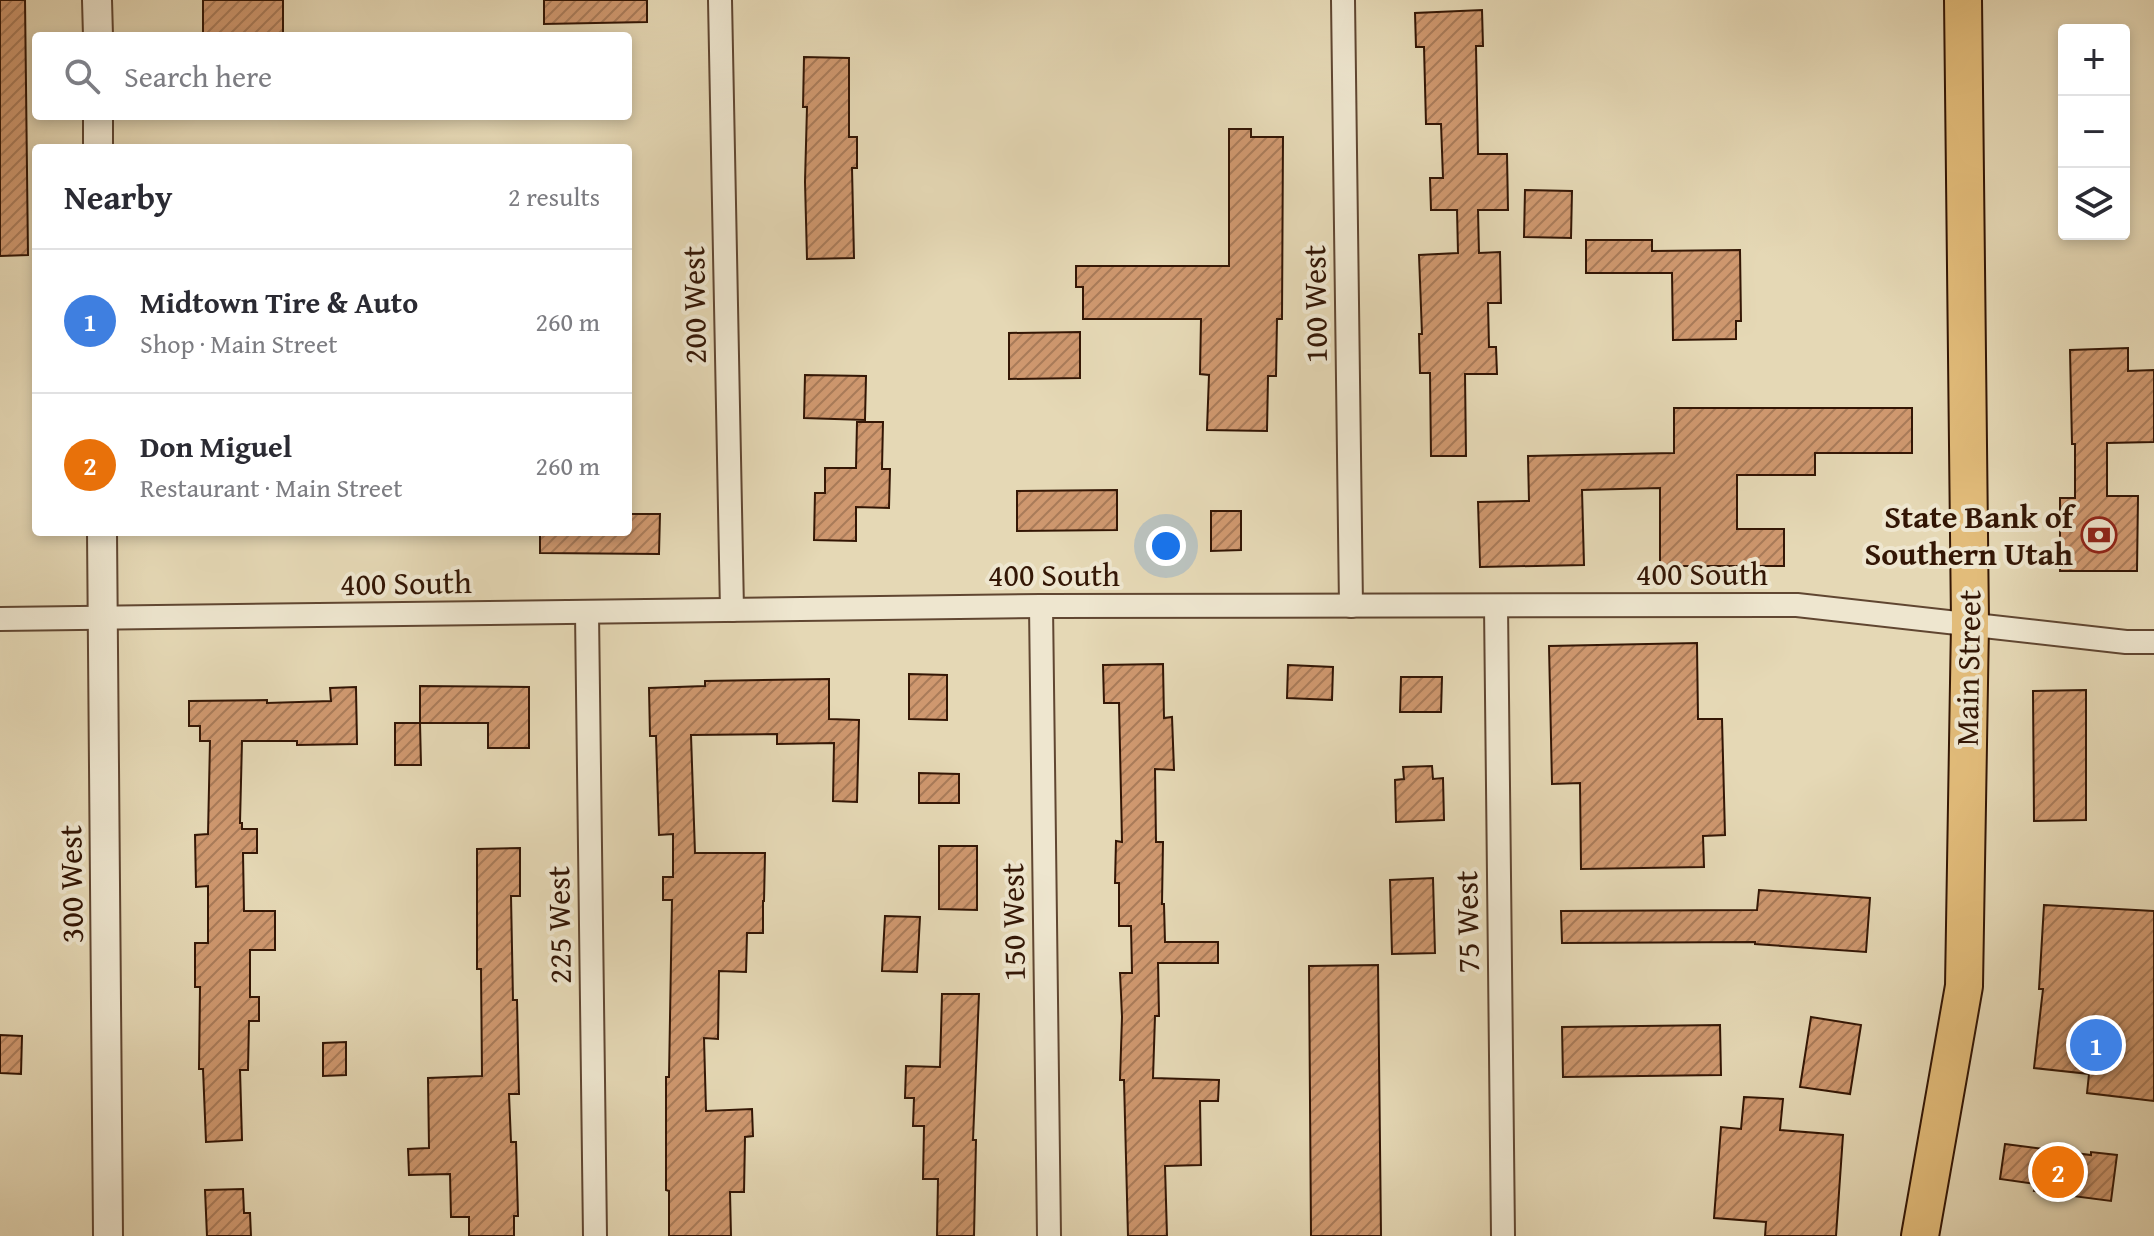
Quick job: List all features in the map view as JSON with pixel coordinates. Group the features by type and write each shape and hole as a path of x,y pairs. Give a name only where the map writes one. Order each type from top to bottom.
{"main road":[{"name":"Main Street","path":"1920,1236 1964,986 1970,623 1963,0"}],"street":[{"path":"97,0 98,32"},
{"name":"200 West","path":"720,0 732,610"},
{"name":"100 West","path":"1343,0 1351,606"},
{"path":"98,120 98,144"},
{"name":"300 West","path":"102,536 108,1236"},
{"name":"400 South","path":"0,619 1041,606 1797,605 2126,642 2154,642"},
{"name":"150 West","path":"1041,606 1049,1236"},
{"name":"75 West","path":"1496,606 1503,1236"},
{"name":"225 West","path":"587,613 595,1236"}],"building":[{"path":"0,0 25,0 28,255 0,256"},
{"path":"203,0 283,0 283,32 203,32"},
{"path":"544,0 647,0 647,22 544,24"},
{"path":"1482,10 1483,46 1476,46 1478,154 1507,154 1508,210 1478,210 1479,253 1500,252 1501,303 1488,303 1489,347 1496,347 1497,374 1465,374 1466,456 1431,456 1430,373 1420,373 1419,255 1458,253 1457,210 1431,210 1430,178 1443,178 1441,124 1426,124 1424,47 1416,47 1415,13"},
{"path":"804,57 849,58 849,137 857,137 857,168 852,168 854,258 807,259"},
{"path":"1229,129 1251,129 1251,137 1283,137 1282,319 1277,319 1276,376 1268,376 1267,431 1207,430 1209,375 1200,374 1201,319 1083,319 1083,287 1076,287 1076,266 1229,266"},
{"path":"1525,190 1572,191 1571,238 1524,237"},
{"path":"1586,240 1652,240 1652,251 1740,250 1741,321 1736,321 1736,339 1673,340 1672,273 1586,273"},
{"path":"1080,332 1080,378 1009,379 1009,333"},
{"path":"2128,348 2128,371 2154,370 2154,442 2107,443 2107,496 2138,496 2137,571 2060,571 2060,498 2075,498 2070,350"},
{"path":"805,375 866,376 865,420 804,418"},
{"path":"1674,408 1912,408 1912,453 1815,453 1815,475 1737,475 1737,529 1784,529 1784,566 1660,566 1660,488 1582,490 1584,565 1480,567 1478,502 1529,501 1528,456 1674,453"},
{"path":"857,422 883,422 882,469 890,469 889,508 856,507 856,541 814,540 815,493 825,493 825,468 856,468"},
{"path":"1117,490 1117,530 1017,531 1017,491"},
{"path":"1211,511 1241,511 1241,550 1211,551"},
{"path":"632,514 660,514 659,554 540,553 540,536 632,536"},
{"path":"1697,643 1698,719 1722,719 1725,835 1703,836 1704,867 1581,869 1580,783 1552,784 1549,646"},
{"path":"1163,664 1164,718 1172,717 1174,770 1155,769 1156,842 1163,842 1165,942 1218,942 1218,963 1158,963 1159,1016 1155,1016 1153,1078 1219,1080 1218,1101 1200,1101 1201,1165 1165,1166 1167,1236 1128,1236 1124,1080 1120,1080 1120,973 1132,973 1131,926 1119,926 1119,883 1115,883 1116,841 1122,842 1119,703 1104,703 1103,665"},
{"path":"1288,665 1333,667 1332,700 1287,698"},
{"path":"909,674 947,675 947,720 909,719"},
{"path":"1401,677 1442,677 1441,712 1400,712"},
{"path":"829,679 829,719 859,720 857,802 833,801 834,743 777,744 777,734 691,735 695,853 765,853 763,933 747,933 746,972 719,971 718,1039 704,1038 706,1111 752,1109 753,1136 745,1137 744,1192 730,1192 731,1236 669,1236 666,1077 669,1077 672,900 663,900 663,877 673,877 673,834 659,835 656,736 650,736 649,688 705,686 705,681"},
{"path":"420,686 529,687 529,748 488,748 488,723 420,723"},
{"path":"356,687 357,744 297,745 297,741 242,741 240,823 242,829 257,829 257,853 243,853 244,911 275,911 275,950 250,950 250,997 259,997 259,1021 249,1021 248,1070 240,1070 242,1140 206,1142 203,1069 199,1069 200,987 195,987 195,943 208,943 208,886 196,887 195,835 208,834 210,741 200,741 200,726 189,726 189,701 331,701 330,688"},
{"path":"2086,690 2086,820 2034,821 2033,691"},
{"path":"395,723 420,723 421,765 395,765"},
{"path":"1432,766 1433,779 1443,778 1444,820 1396,822 1395,780 1404,779 1403,767"},
{"path":"919,773 959,774 959,803 919,803"},
{"path":"939,846 977,846 977,910 939,909"},
{"path":"520,848 520,896 511,896 519,1094 509,1094 511,1142 516,1142 518,1216 514,1216 514,1236 469,1236 469,1217 451,1217 450,1174 409,1175 408,1149 429,1148 428,1078 482,1076 481,969 477,969 477,849"},
{"path":"1433,878 1435,953 1392,954 1390,880"},
{"path":"1759,890 1870,898 1866,952 1755,942 1562,943 1561,911 1757,910"},
{"path":"2044,905 2154,911 2154,1101 2087,1093 2089,1074 2034,1068 2043,989 2039,989"},
{"path":"885,916 920,917 917,972 882,971"},
{"path":"1378,965 1381,1236 1311,1236 1309,966"},
{"path":"942,994 979,994 973,1140 976,1140 974,1236 937,1236 938,1179 923,1179 924,1126 913,1126 914,1098 905,1098 906,1066 940,1067"},
{"path":"1811,1017 1861,1025 1850,1094 1800,1087"},
{"path":"1720,1025 1721,1075 1563,1077 1562,1027"},
{"path":"0,1035 22,1036 21,1074 0,1073"},
{"path":"346,1042 346,1075 323,1076 323,1043"},
{"path":"1744,1097 1783,1099 1780,1130 1843,1135 1836,1236 1765,1236 1766,1222 1714,1218 1721,1127 1741,1129"},
{"path":"2005,1144 2091,1155 2091,1152 2117,1155 2111,1201 2034,1191 2036,1184 2000,1179"},
{"path":"243,1189 244,1213 250,1213 251,1236 207,1236 205,1190"}],"place":[{"name":"State Bank of Southern Utah","path":"2099,535"},
{"name":"Midtown Tire & Auto","path":"2096,1045"},
{"name":"Don Miguel","path":"2058,1172"}]}
